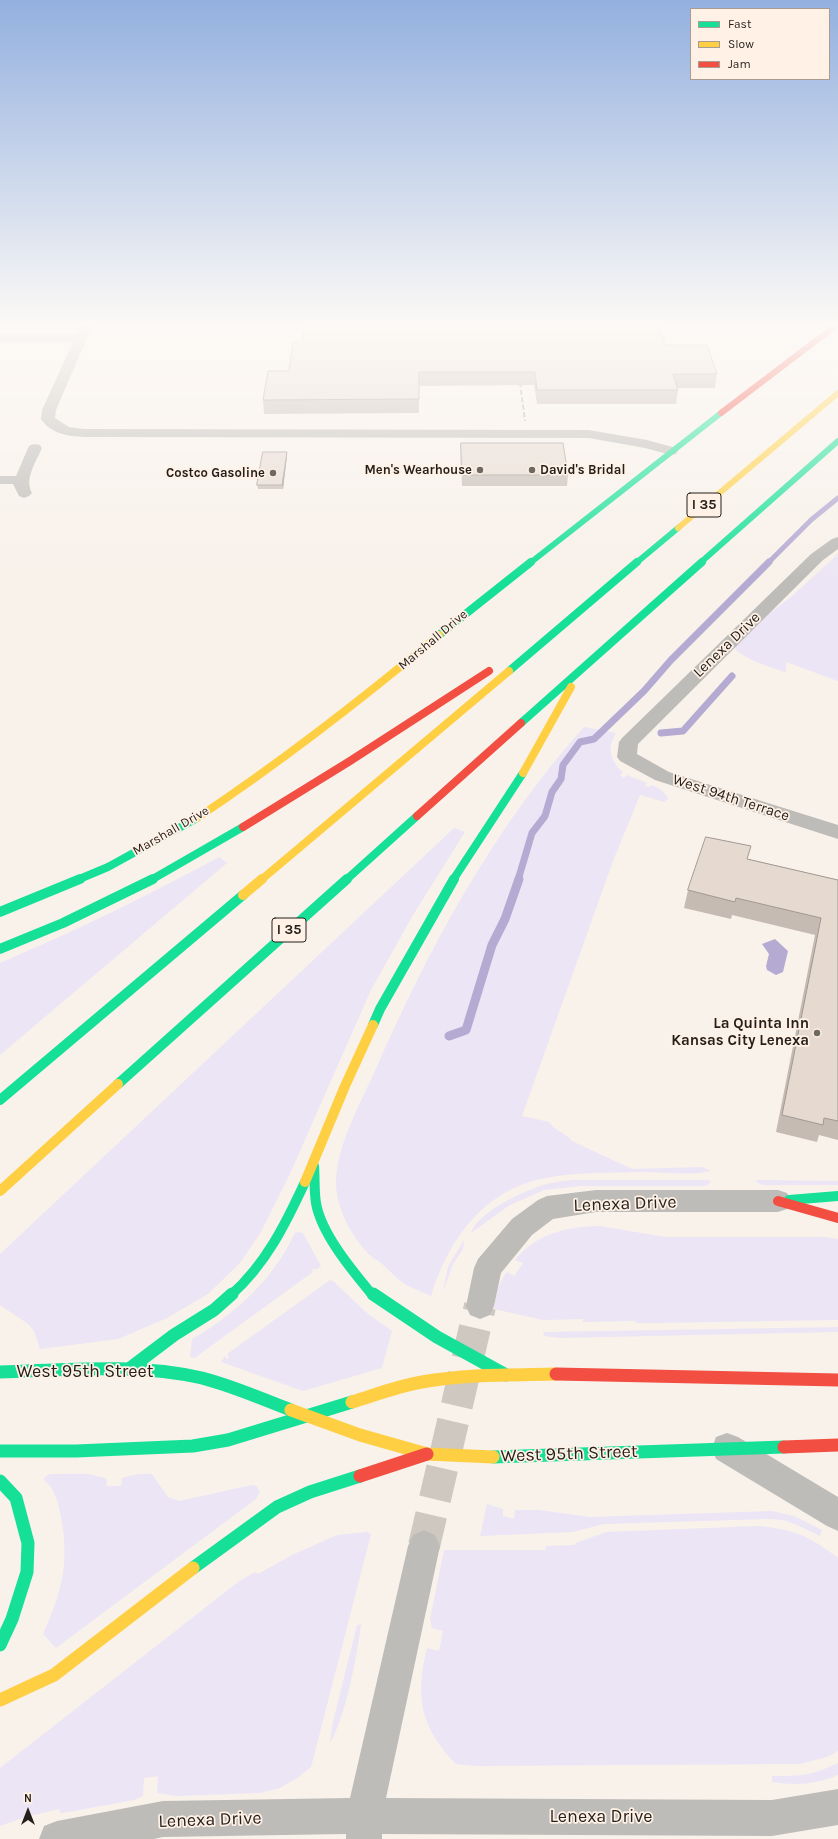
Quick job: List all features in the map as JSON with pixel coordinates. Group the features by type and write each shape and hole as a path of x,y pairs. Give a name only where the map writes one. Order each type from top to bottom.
{"main road":[{"name":"Marshall Drive","path":"0,912 108,867 182,827 238,791 389,677 451,624 610,502 671,451 728,408"},
{"name":"I 35","path":"0,1100 820,408"},
{"name":"I 35","path":"0,1191 271,946 838,441"},
{"path":"511,656 570,618"},
{"path":"0,949 80,915 159,877 210,849 299,794 498,665"},
{"path":"128,1369 174,1335 214,1310 239,1288 260,1264 285,1226 314,1163 354,1065 380,1009 447,889 514,787 580,672"},
{"path":"314,1163 316,1204 325,1227 344,1260 370,1292 438,1337 506,1375"},
{"path":"778,1201 823,1196 838,1196"},
{"path":"778,1201 838,1218"},
{"name":"West 95th Street","path":"0,1372 128,1369 191,1376 240,1391 360,1435 427,1454 495,1457 838,1445"},
{"path":"0,1451 84,1451 193,1446 228,1440 383,1392 433,1380 506,1375 569,1374 838,1380"},
{"path":"0,1700 54,1674 188,1572 277,1507 310,1492 427,1454"},
{"path":"0,1481 16,1498 28,1543 27,1572 12,1620 0,1645"}],"street":[{"path":"50,408 48,419 54,426 66,431 84,433 589,434 647,444 671,451"},
{"path":"0,480 22,486 35,448"},
{"name":"Lenexa Drive","path":"627,757 629,742 817,557 838,542"},
{"name":"West 94th Terrace","path":"627,757 662,776 838,832"},
{"name":"Lenexa Drive","path":"480,1306 488,1268 522,1227 547,1208 596,1201 778,1201"},
{"path":"727,1448 838,1515"},
{"path":"364,1828 424,1546"},
{"name":"Lenexa Drive","path":"57,1839 163,1819 364,1828 772,1818 838,1808"}],"shaded area":[{"path":"838,554 838,681 786,662 786,671 784,672 748,658 737,650 734,646 763,618 791,597"},
{"path":"584,727 616,733 611,745 611,754 615,764 623,773 620,775 624,778 627,775 647,783 645,786 649,787 651,785 656,787 664,792 668,799 664,802 640,795 613,861 522,1116 549,1122 554,1128 572,1141 632,1169 702,1167 711,1171 685,1174 642,1172 581,1174 545,1178 523,1184 503,1194 486,1206 471,1220 458,1237 447,1256 438,1275 431,1296 403,1283 379,1261 372,1257 358,1242 347,1224 339,1204 336,1185 339,1157 355,1113 395,1027 440,936 465,892 520,806"},
{"path":"454,828 465,832 413,915 371,990 289,1176 261,1232 240,1263 208,1294 167,1318 118,1339 40,1349 34,1331 28,1324 0,1305 0,1254"},
{"path":"219,857 227,863 0,1055 0,963 111,913"},
{"path":"775,939 788,951 783,972 776,975 767,970 766,966 769,954 762,944"},
{"path":"574,1180 711,1181 709,1184 704,1186 580,1186 544,1190 510,1205 471,1233 475,1225 491,1211 524,1192 555,1182"},
{"path":"755,1180 838,1181 838,1185 764,1185"},
{"path":"588,1226 600,1226 665,1237 824,1237 838,1239 838,1320 655,1323 636,1323 635,1321 583,1322 583,1319 543,1320 494,1309 501,1280 507,1272 514,1276 523,1263 515,1260 523,1251 553,1233"},
{"path":"295,1233 303,1233 321,1266 316,1270 314,1268 312,1270 313,1272 195,1358 190,1357 192,1339 224,1318 252,1294 276,1265"},
{"path":"463,1241 463,1249 453,1264 443,1292 448,1267"},
{"path":"330,1280 367,1313 392,1331 382,1368 303,1391 221,1362 225,1356 227,1359 229,1357 227,1354"},
{"path":"838,1327 838,1332 559,1338 544,1336 543,1332"},
{"path":"50,1474 88,1474 105,1478 107,1480 106,1486 121,1486 122,1478 138,1474 152,1474 168,1497 179,1501 252,1485 257,1486 260,1492 256,1499 56,1648 43,1634 56,1603 63,1574 64,1560 63,1529 59,1508 50,1486 44,1480 45,1477"},
{"path":"487,1504 503,1509 503,1516 514,1519 515,1510 539,1510 590,1517 772,1511 794,1516 822,1530 820,1536 783,1520 768,1519 604,1524 573,1532 480,1536"},
{"path":"757,1526 781,1529 800,1535 819,1544 838,1558 838,1751 827,1757 800,1764 476,1766 456,1764 435,1737 428,1724 424,1710 421,1696 421,1682 427,1648 439,1651 443,1631 432,1628 430,1619 444,1550 545,1550 546,1546 574,1545 606,1532"},
{"path":"367,1532 371,1534 311,1767 297,1778 280,1788 260,1793 176,1796 157,1793 158,1776 144,1778 143,1796 134,1800 63,1813 60,1813 60,1809 25,1817 0,1826 0,1768 238,1582 255,1572 258,1574 292,1555 337,1535"},
{"path":"361,1624 354,1669 346,1702 336,1731 330,1743 332,1726 357,1625"},
{"path":"838,1763 838,1775 822,1780 798,1784 772,1782 772,1776 791,1776 813,1773"}],"building":[{"path":"461,443 563,443 568,475 462,475"},
{"name":"Costco Gasoline","path":"263,452 287,452 282,485 257,485"},
{"name":"La Quinta Inn Kansas City Lenexa","path":"706,837 751,846 747,859 838,880 838,1121 824,1118 823,1125 782,1115 821,918 736,898 735,902 688,890"}],"waterway":[{"path":"518,880 532,833 545,816 552,792 561,779 563,765 580,742 594,739 644,691 671,660 811,520 838,498"},
{"path":"661,733 683,731 732,676"},
{"path":"449,1036 466,1030 492,945 505,919 519,879"}],"tunnel":[{"path":"424,1546 480,1306"}],"railway":[{"path":"523,408 525,421"}],"traffic: fast":[{"path":"439,635 721,413"},
{"path":"521,723 838,441"},
{"path":"509,671 678,528"},
{"path":"373,1025 380,1009 447,889 523,773"},
{"path":"118,1084 417,816"},
{"path":"0,912 108,867 197,818"},
{"path":"0,949 32,937 124,894 155,878 243,827"},
{"path":"0,1100 243,895"},
{"path":"314,1166 316,1204 325,1227 344,1260 370,1292 437,1337 506,1375"},
{"path":"129,1369 174,1335 214,1310 239,1288 260,1264 285,1226 305,1182"},
{"path":"789,1200 838,1196"},
{"path":"0,1372 96,1369 167,1372 216,1382 291,1410"},
{"path":"0,1451 76,1451 193,1446 228,1440 352,1402"},
{"path":"493,1457 784,1447"},
{"path":"193,1568 277,1507 310,1492 360,1476"},
{"path":"0,1481 16,1498 28,1543 27,1572 12,1619 0,1645"}],"traffic: slow":[{"path":"678,528 820,408"},
{"path":"197,818 259,776 321,730 439,635"},
{"path":"243,895 509,671"},
{"path":"523,773 571,687"},
{"path":"305,1182 345,1086 373,1025"},
{"path":"0,1191 118,1084"},
{"path":"352,1402 424,1381 480,1376 556,1374"},
{"path":"291,1410 360,1435 427,1454 493,1457"},
{"path":"0,1700 54,1675 193,1568"}],"traffic: jam":[{"path":"721,413 728,408"},
{"path":"243,827 350,761 489,671"},
{"path":"417,816 521,723"},
{"path":"778,1201 838,1218"},
{"path":"556,1374 838,1380"},
{"path":"784,1447 838,1445"},
{"path":"360,1476 427,1454"}],"place":[{"name":"Men's Wearhouse","path":"480,470"},
{"name":"David's Bridal","path":"532,470"},
{"name":"Costco Gasoline","path":"273,473"},
{"name":"La Quinta Inn Kansas City Lenexa","path":"817,1033"}]}
